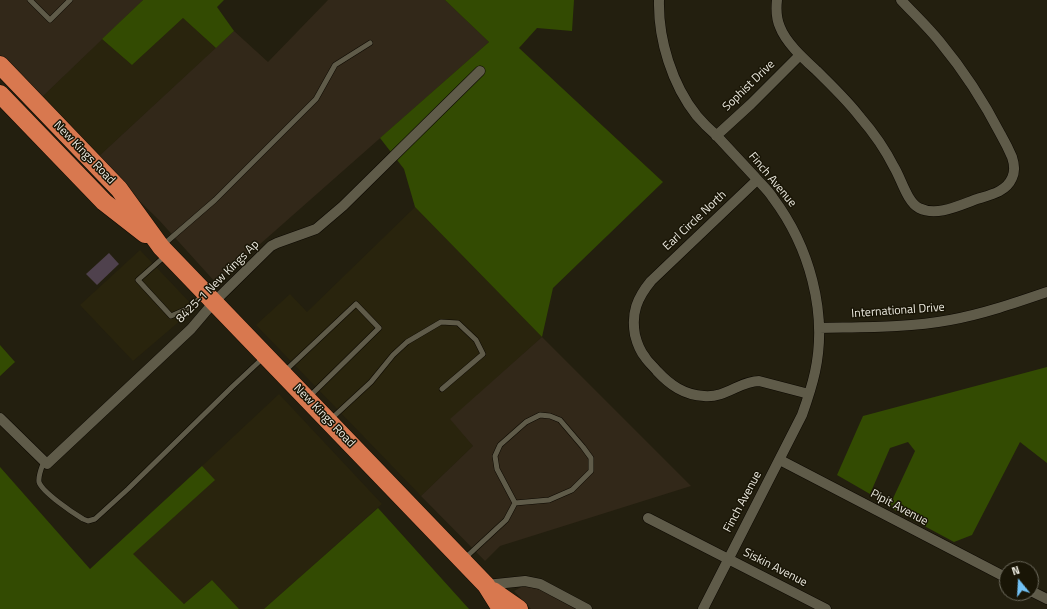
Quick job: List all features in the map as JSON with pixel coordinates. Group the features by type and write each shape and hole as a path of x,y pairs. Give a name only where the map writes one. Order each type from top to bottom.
{"highway":[{"name":"New Kings Road","path":"0,65 119,189 164,250"},
{"name":"New Kings Road","path":"0,94 104,202 164,250 210,297 486,586 502,609"},
{"name":"New Kings Road","path":"486,586 519,609"}],"street":[{"name":"Finch Avenue","path":"660,0 660,22 664,44 675,78 684,98 716,136 772,196 786,216 798,241 813,283 819,328 815,371 802,415 702,609"},
{"path":"777,0 777,15 780,27 785,36 800,55 861,117 895,167 912,202 918,207 936,211 1002,190 1012,177 1014,167 1012,158 992,116 974,88 939,40 901,0"},
{"name":"Sophist Drive","path":"716,136 751,104 800,55"},
{"name":"8425-1 New Kings Ap","path":"44,461 47,464 191,328 210,297 271,246 316,229 322,224 343,206 480,71"},
{"name":"Earl Circle North","path":"758,180 651,281 644,290 638,301 634,315 634,329 637,343 644,357 664,378 676,388 691,394 706,396 720,395 752,381 759,381 809,394"},
{"name":"International Drive","path":"819,328 915,325 950,320 1011,305 1047,292"},
{"path":"0,418 44,461"},
{"name":"Pipit Avenue","path":"780,460 999,574"},
{"name":"Siskin Avenue","path":"648,518 826,609"},
{"path":"486,586 525,581 540,584 587,609"}],"lane":[{"path":"30,0 50,20 70,0"},
{"path":"210,297 171,316 138,280 164,250 316,99 335,65 370,43"},
{"path":"282,373 356,304 379,328 307,399"},
{"path":"328,421 371,382 393,355 407,342 441,322 458,323 476,340 483,354 442,389"},
{"path":"44,461 39,475 39,482 48,494 82,519 88,521 95,519 265,356"},
{"path":"540,415 550,416 560,420 591,458 591,471 572,490 549,500 515,503 497,469 495,456 500,446 526,422 540,415"},
{"path":"462,561 506,520 515,503"}],"shaded area":[{"path":"0,0 143,0 40,99 0,57"},
{"path":"328,0 445,0 489,42 216,283 158,219 96,159 234,31 268,62"},
{"path":"183,18 216,48 96,159 40,99 102,39 132,65"},
{"path":"415,207 542,337 451,419 473,446 421,496 256,325 290,294 307,312"},
{"path":"140,250 195,308 133,361 80,305"},
{"path":"542,337 691,486 500,546 485,561 421,496 473,446 450,419"},
{"path":"279,394 382,504 264,609 239,609 212,580 184,604 132,554 214,480 202,466"},
{"path":"525,585 542,590 579,609 531,609 514,591"}],"green space":[{"path":"143,0 224,0 217,7 234,31 216,48 183,18 132,65 102,39"},
{"path":"445,0 574,0 572,31 537,28 519,48 663,182 553,288 542,337 415,207 404,169 380,138 489,42"},
{"path":"0,345 15,362 0,376"},
{"path":"1047,367 1047,463 1020,442 972,535 954,542 889,507 915,451 908,442 890,448 870,494 837,475 863,416"},
{"path":"202,466 215,480 133,554 184,604 212,580 239,609 0,609 0,467 90,569"},
{"path":"378,508 469,609 264,609"}],"building":[{"path":"109,253 119,264 97,285 86,274"}]}
